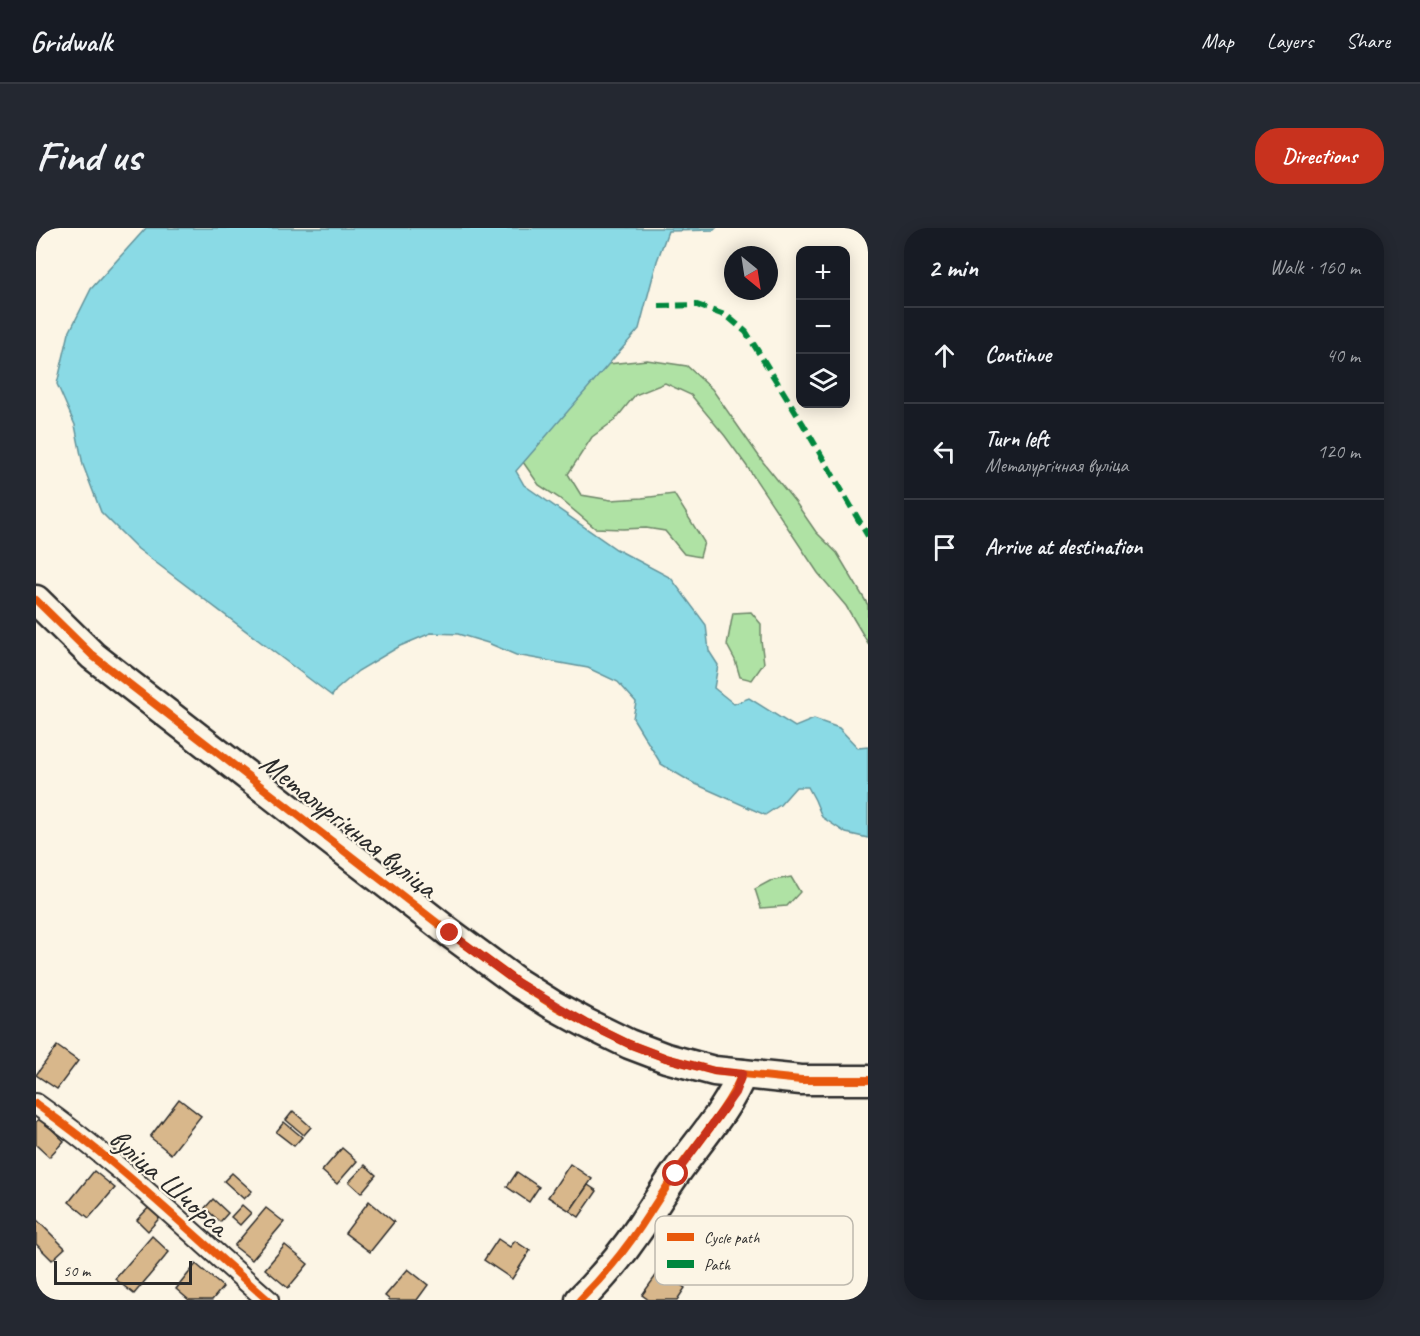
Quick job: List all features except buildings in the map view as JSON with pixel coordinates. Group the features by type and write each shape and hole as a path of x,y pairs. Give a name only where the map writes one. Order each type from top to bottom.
{"street":[{"name":"Металургічная вуліца","path":"36,600 93,656 450,933 518,983 586,1023 629,1044 666,1058 714,1071 801,1080 868,1080"},
{"path":"580,1300 615,1261 641,1226 735,1093 742,1074"},
{"name":"вуліца Шчорса","path":"36,1104 111,1161 268,1300"}],"green space":[{"path":"647,360 687,366 712,389 816,532 837,553 868,605 868,643 846,606 818,573 746,465 691,395 665,383 635,395 615,420 592,437 568,474 581,495 611,500 674,494 704,542 700,557 684,554 665,531 646,528 595,528 559,498 539,485 523,462 608,364"},
{"path":"751,612 761,624 764,663 752,680 740,677 727,645 733,613"},
{"path":"791,877 800,892 787,906 761,908 755,889 770,881"}],"water":[{"path":"146,228 716,228 714,230 668,231 657,261 639,329 516,471 524,485 616,549 671,578 706,625 709,651 718,665 714,688 734,704 749,698 795,727 814,719 839,728 858,748 868,747 868,838 846,833 822,817 808,787 796,787 780,805 765,815 691,782 661,764 633,718 636,702 618,682 588,668 516,655 458,634 431,633 400,646 358,671 332,696 138,549 101,512 83,465 75,425 57,384 69,333 91,289"}],"marked path":[{"path":"659,306 697,305 727,316 746,332 868,536"}],"cycle path":[{"path":"36,600 93,656 450,933 518,983 553,1005 629,1044 666,1058 714,1071 801,1080 868,1080"},
{"path":"580,1300 597,1283 634,1236 676,1173 721,1113 742,1074"},
{"path":"36,1104 126,1174 268,1300"}],"route":[{"path":"450,933 518,983 553,1005 629,1044 666,1058 714,1071 742,1074 735,1093 676,1174"}]}
